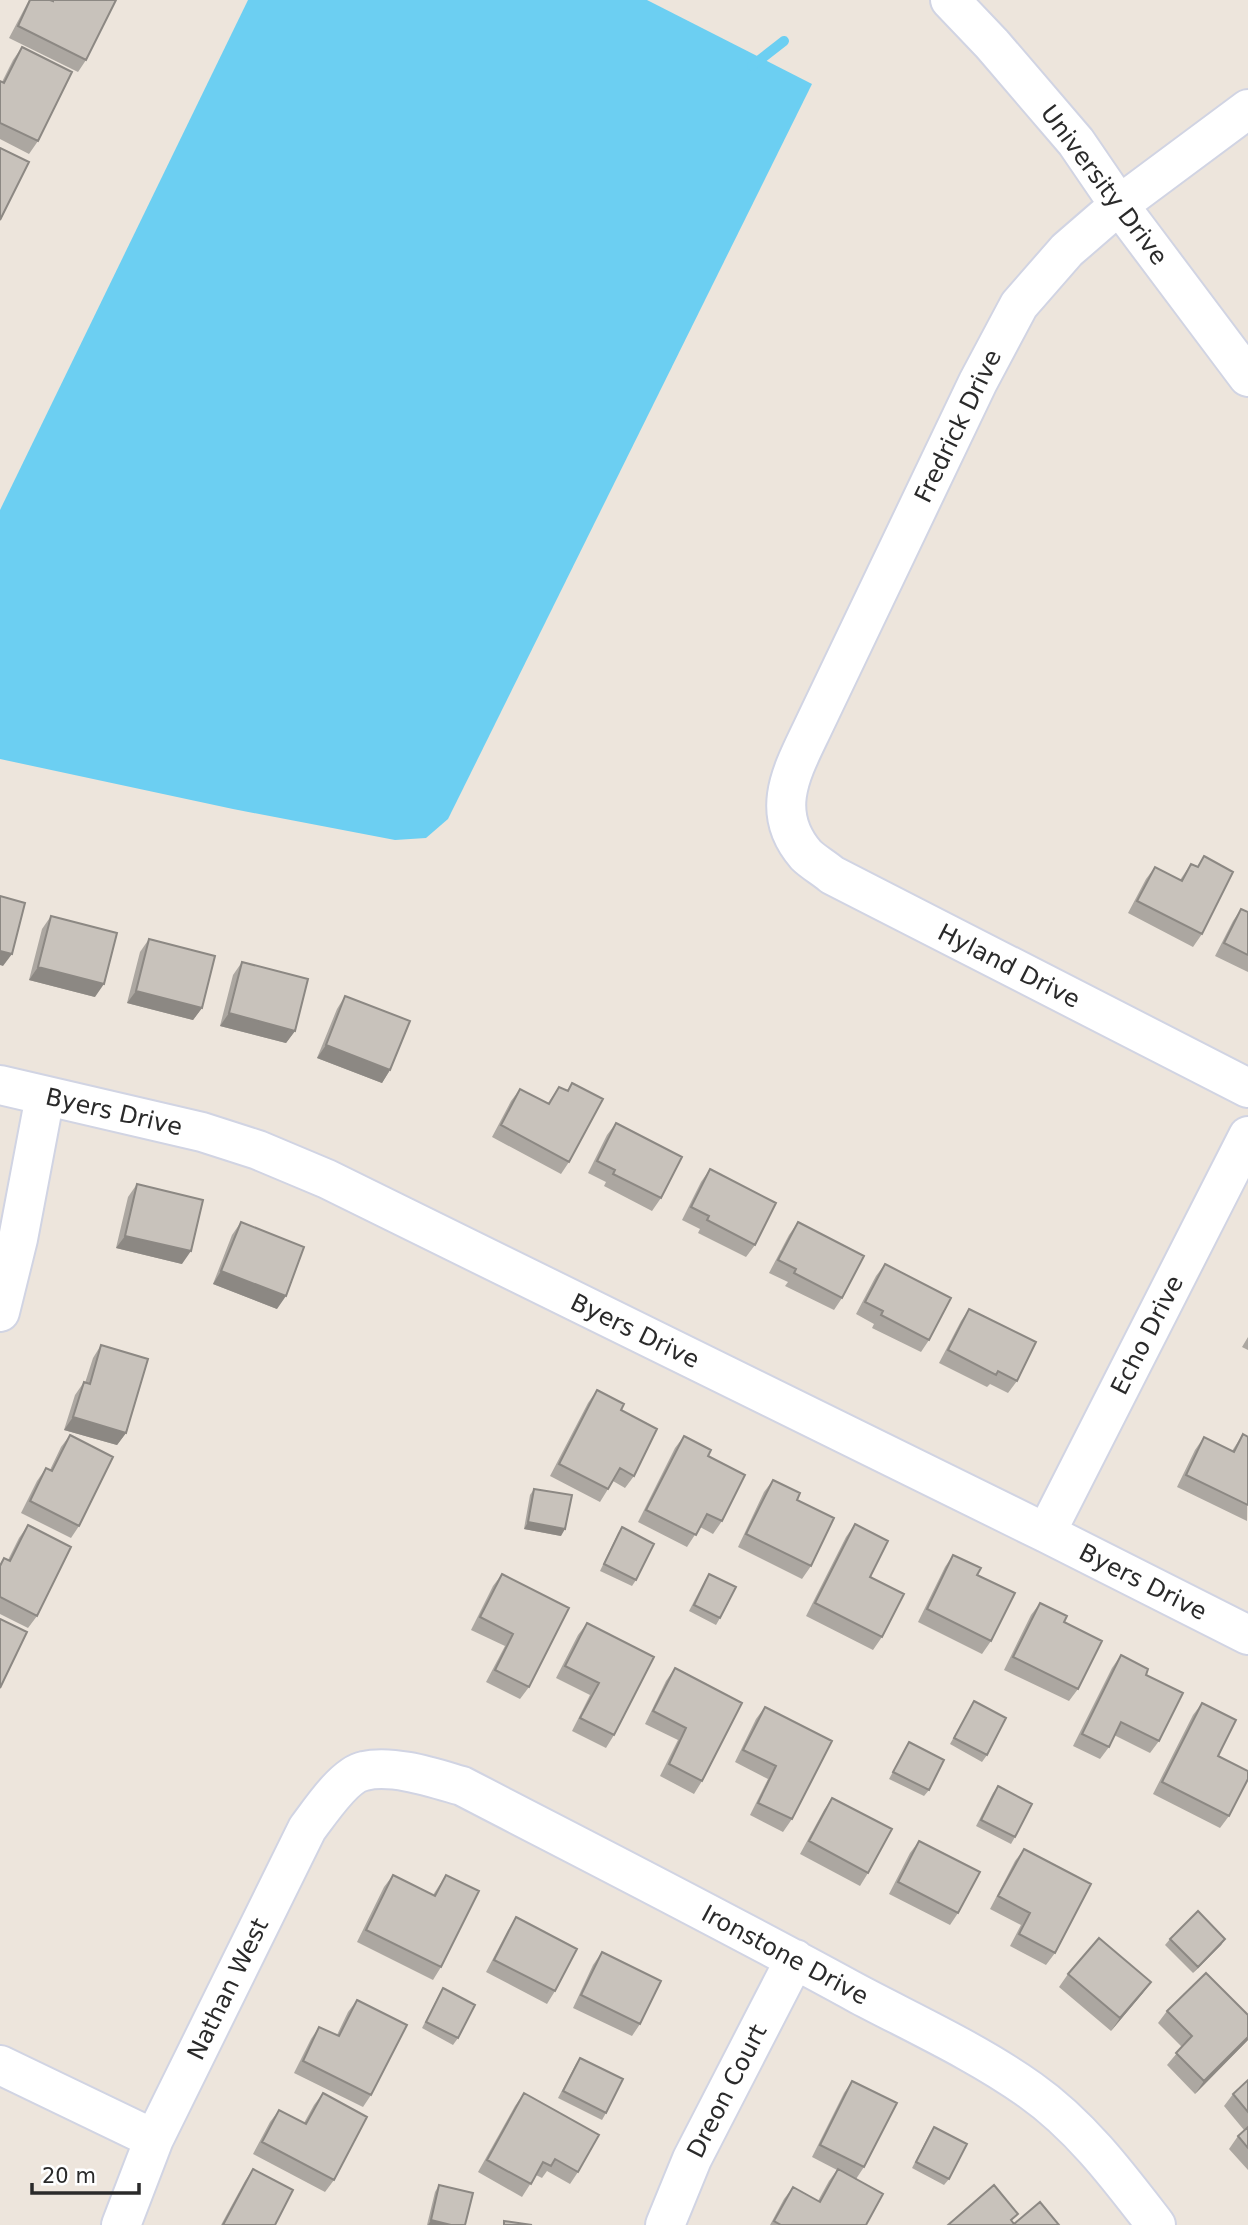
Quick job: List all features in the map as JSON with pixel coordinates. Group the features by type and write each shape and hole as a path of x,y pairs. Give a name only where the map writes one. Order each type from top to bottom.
{"street":[{"name":"University Drive","path":"950,0 992,44 1076,142 1119,205 1248,377"},
{"name":"Fredrick Drive","path":"788,824 785,799 792,773 978,382 1019,305 1067,250 1119,205 1248,109"},
{"name":"Hyland Drive","path":"788,824 806,855 832,874 1248,1088"},
{"name":"Byers Drive","path":"0,1085 202,1132 258,1150 327,1179 1248,1635"},
{"path":"0,1312 18,1239 45,1096"},
{"name":"Echo Drive","path":"1046,1533 1248,1136"},
{"name":"Ironstone Drive","path":"363,1770 404,1770 462,1786 794,1959 978,2059 1031,2091 1065,2120 1109,2164 1156,2225"},
{"name":"Nathan West","path":"121,2225 154,2139 307,1829 334,1792 363,1770"},
{"name":"Dreon Court","path":"665,2225 692,2158 794,1959"},
{"path":"0,2065 154,2139"}],"water":[{"path":"248,0 647,0 812,84 448,819 426,838 395,840 233,809 0,759 0,510"}],"building":[{"path":"30,0 116,0 86,60 18,26"},
{"path":"22,47 72,72 38,141 0,123 0,81 4,83"},
{"path":"0,148 29,162 0,220"},
{"path":"1204,856 1233,872 1202,934 1137,901 1155,867 1182,881 1191,864 1198,867"},
{"path":"0,896 25,903 12,954 0,951"},
{"path":"1241,909 1248,912 1248,955 1224,943"},
{"path":"51,916 117,933 104,984 38,967"},
{"path":"149,939 215,956 202,1008 136,991"},
{"path":"242,962 308,979 295,1031 229,1013"},
{"path":"345,996 410,1021 390,1070 326,1045"},
{"path":"572,1083 603,1099 569,1162 501,1125 520,1089 549,1104 559,1087 568,1091"},
{"path":"616,1123 682,1157 661,1198 613,1174 615,1170 597,1161"},
{"path":"710,1169 776,1203 755,1245 707,1220 709,1216 691,1207"},
{"path":"137,1184 203,1200 191,1251 125,1236"},
{"path":"241,1222 304,1247 286,1296 221,1271"},
{"path":"798,1222 864,1256 842,1298 794,1273 796,1269 778,1260"},
{"path":"885,1264 951,1298 929,1340 881,1315 883,1311 865,1302"},
{"path":"969,1309 1036,1342 1017,1381 998,1371 996,1375 948,1350"},
{"path":"101,1345 148,1359 126,1433 73,1417 84,1382 90,1384"},
{"path":"597,1390 624,1404 621,1410 657,1429 634,1476 620,1468 608,1489 559,1464"},
{"path":"1243,1434 1248,1437 1248,1505 1186,1475 1204,1437 1234,1452"},
{"path":"70,1435 113,1457 79,1526 30,1501 46,1468 52,1471"},
{"path":"684,1436 711,1450 708,1456 745,1475 722,1521 707,1514 696,1535 646,1510"},
{"path":"773,1480 800,1493 797,1500 834,1518 811,1566 746,1534"},
{"path":"534,1489 572,1495 565,1529 528,1522"},
{"path":"855,1524 888,1541 870,1577 904,1594 882,1637 815,1603"},
{"path":"28,1525 71,1547 37,1616 0,1597 0,1566 4,1558 10,1561"},
{"path":"622,1527 654,1544 636,1580 604,1564"},
{"path":"953,1555 981,1568 977,1575 1015,1593 991,1641 927,1609"},
{"path":"502,1574 569,1608 529,1687 495,1670 513,1634 480,1617"},
{"path":"709,1574 736,1587 720,1618 694,1605"},
{"path":"1040,1603 1067,1616 1064,1622 1102,1641 1078,1689 1013,1657"},
{"path":"0,1619 27,1632 0,1688"},
{"path":"587,1623 654,1657 614,1735 580,1718 599,1683 565,1666"},
{"path":"1121,1655 1148,1669 1146,1675 1183,1693 1159,1741 1121,1722 1109,1747 1082,1734"},
{"path":"675,1668 742,1703 702,1781 669,1764 686,1728 653,1711"},
{"path":"974,1701 1006,1718 987,1755 954,1738"},
{"path":"1202,1703 1236,1720 1218,1756 1248,1771 1248,1779 1229,1816 1162,1782"},
{"path":"765,1707 832,1741 792,1819 758,1803 776,1766 743,1750"},
{"path":"909,1742 944,1760 929,1790 893,1772"},
{"path":"998,1786 1032,1804 1015,1837 981,1820"},
{"path":"832,1798 892,1829 868,1873 809,1841"},
{"path":"919,1841 980,1872 958,1913 898,1882"},
{"path":"1024,1849 1091,1884 1055,1953 1019,1934 1030,1913 998,1896"},
{"path":"393,1875 435,1896 446,1875 479,1891 441,1967 366,1930"},
{"path":"1198,1911 1225,1939 1198,1967 1170,1939"},
{"path":"516,1917 577,1949 555,1991 494,1960"},
{"path":"1099,1938 1151,1982 1120,2018 1068,1974"},
{"path":"602,1952 661,1981 640,2024 581,1995"},
{"path":"1206,1973 1248,2015 1248,2037 1204,2081 1176,2053 1192,2036 1167,2011"},
{"path":"443,1988 475,2005 458,2038 426,2022"},
{"path":"357,2000 407,2025 371,2095 303,2061 319,2027 339,2036"},
{"path":"580,2058 623,2079 606,2113 563,2091"},
{"path":"1248,2080 1248,2112 1233,2094"},
{"path":"852,2081 897,2103 864,2167 820,2145"},
{"path":"323,2093 367,2117 334,2180 262,2142 279,2110 306,2124"},
{"path":"524,2093 599,2135 578,2172 555,2159 551,2166 543,2162 531,2184 487,2160"},
{"path":"934,2127 967,2144 949,2179 916,2162"},
{"path":"1248,2127 1248,2148 1238,2136"},
{"path":"253,2169 293,2190 275,2225 223,2225"},
{"path":"838,2169 883,2194 866,2225 781,2225 774,2221 793,2187 820,2202"},
{"path":"439,2185 473,2193 465,2225 431,2220"},
{"path":"994,2185 1018,2214 1011,2220 1014,2224 1040,2202 1059,2225 948,2225"},
{"path":"504,2221 532,2225 504,2225"}],"waterway":[{"path":"752,66 784,41"}]}
